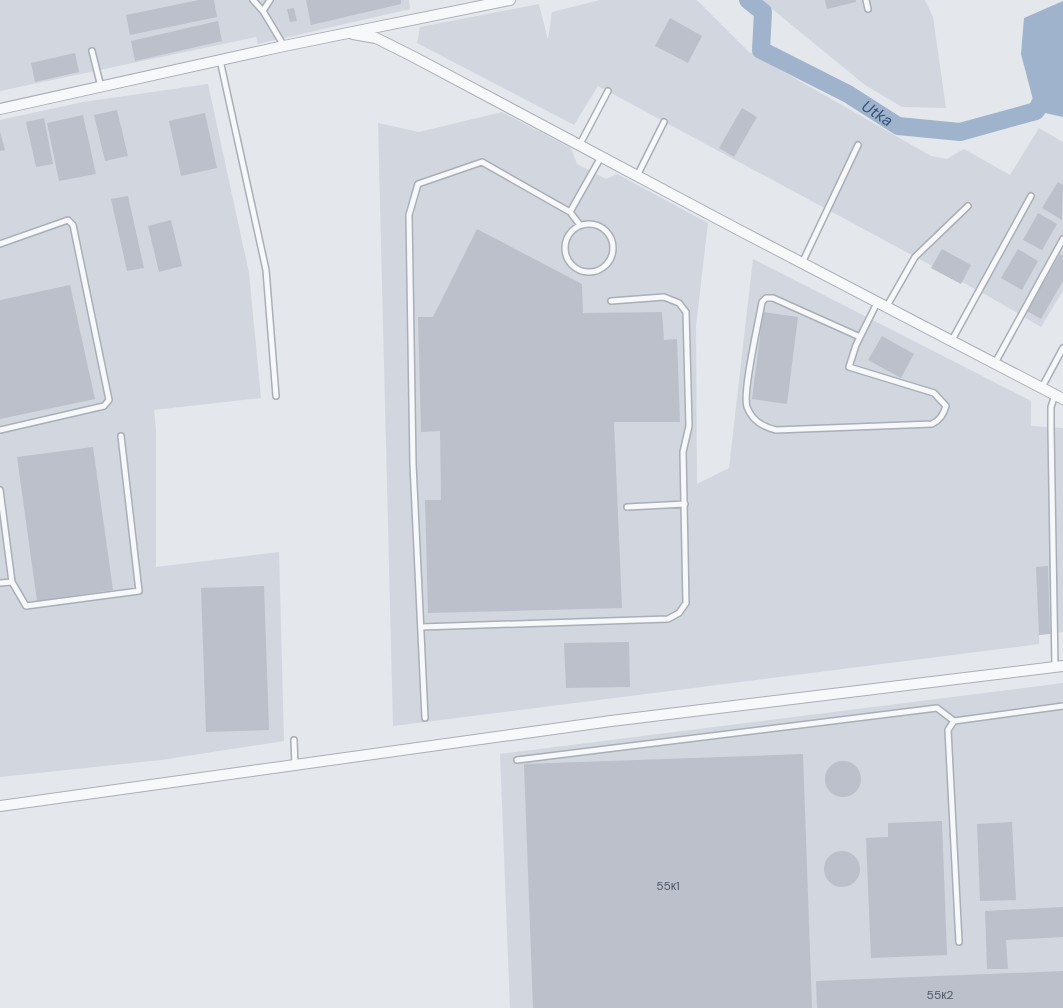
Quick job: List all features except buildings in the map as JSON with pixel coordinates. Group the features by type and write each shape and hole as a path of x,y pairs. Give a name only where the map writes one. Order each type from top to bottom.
{"street":[{"path":"0,109 284,46 353,34 510,0"},
{"path":"353,34 376,38 390,44 1059,397"},
{"path":"0,806 611,721 1059,666"}],"lane":[{"path":"253,0 263,11 284,46"},
{"path":"263,11 270,0"},
{"path":"866,0 868,9"},
{"path":"92,51 101,86"},
{"path":"220,60 266,270 276,396"},
{"path":"580,144 608,92"},
{"path":"637,176 664,122"},
{"path":"803,262 858,145"},
{"path":"570,212 601,156"},
{"path":"425,718 413,464 409,215 418,184 482,162 570,212 580,225"},
{"path":"952,340 1031,196"},
{"path":"860,337 773,298 766,298 762,302 751,355 746,406 756,421 764,428 776,430 932,424 938,421 946,406 934,393 849,367 860,337 915,257 968,206"},
{"path":"0,244 68,220 73,224 108,400 104,406 0,430"},
{"path":"580,225 596,225 603,229 612,242 611,257 600,269 593,272 578,269 567,258 565,250 568,235 580,225"},
{"path":"995,363 1063,239"},
{"path":"421,627 668,619 679,614 686,603 683,452 689,426 686,312 678,303 664,297 611,301"},
{"path":"1042,387 1063,348"},
{"path":"1059,397 1051,407 1050,429 1059,666"},
{"path":"0,490 12,582 26,606 139,591 121,436"},
{"path":"627,507 685,504"},
{"path":"0,582 12,582"},
{"path":"517,760 937,708 954,721 1063,706"},
{"path":"954,721 948,730 959,942"},
{"path":"294,740 295,766"}],"shaded area":[{"path":"0,0 409,0 410,9 258,44 256,37 0,91"},
{"path":"600,0 697,0 749,52 931,156 947,159 964,149 1010,175 1039,128 1063,142 1063,291 1041,327 988,296 598,86 574,125 417,43 420,27 539,4 548,40 552,12"},
{"path":"761,0 925,0 933,17 946,108 902,107 865,85"},
{"path":"208,84 249,273 261,398 154,410 156,429 156,567 279,552 284,741 161,760 0,777 0,120 83,102"},
{"path":"502,112 571,148 577,164 606,179 617,174 708,223 696,326 697,484 729,468 753,259 1031,401 1031,426 1063,428 1063,632 1039,635 1039,644 393,726 378,123 419,132"},
{"path":"1063,683 1063,1008 510,1008 500,754"}],"water":[{"path":"1063,1 1063,117 1036,111 1021,54 1024,18"}],"waterway":[{"name":"Utka","path":"748,0 763,12 761,50 848,94 898,126 960,132 1036,111 1063,65"}]}
